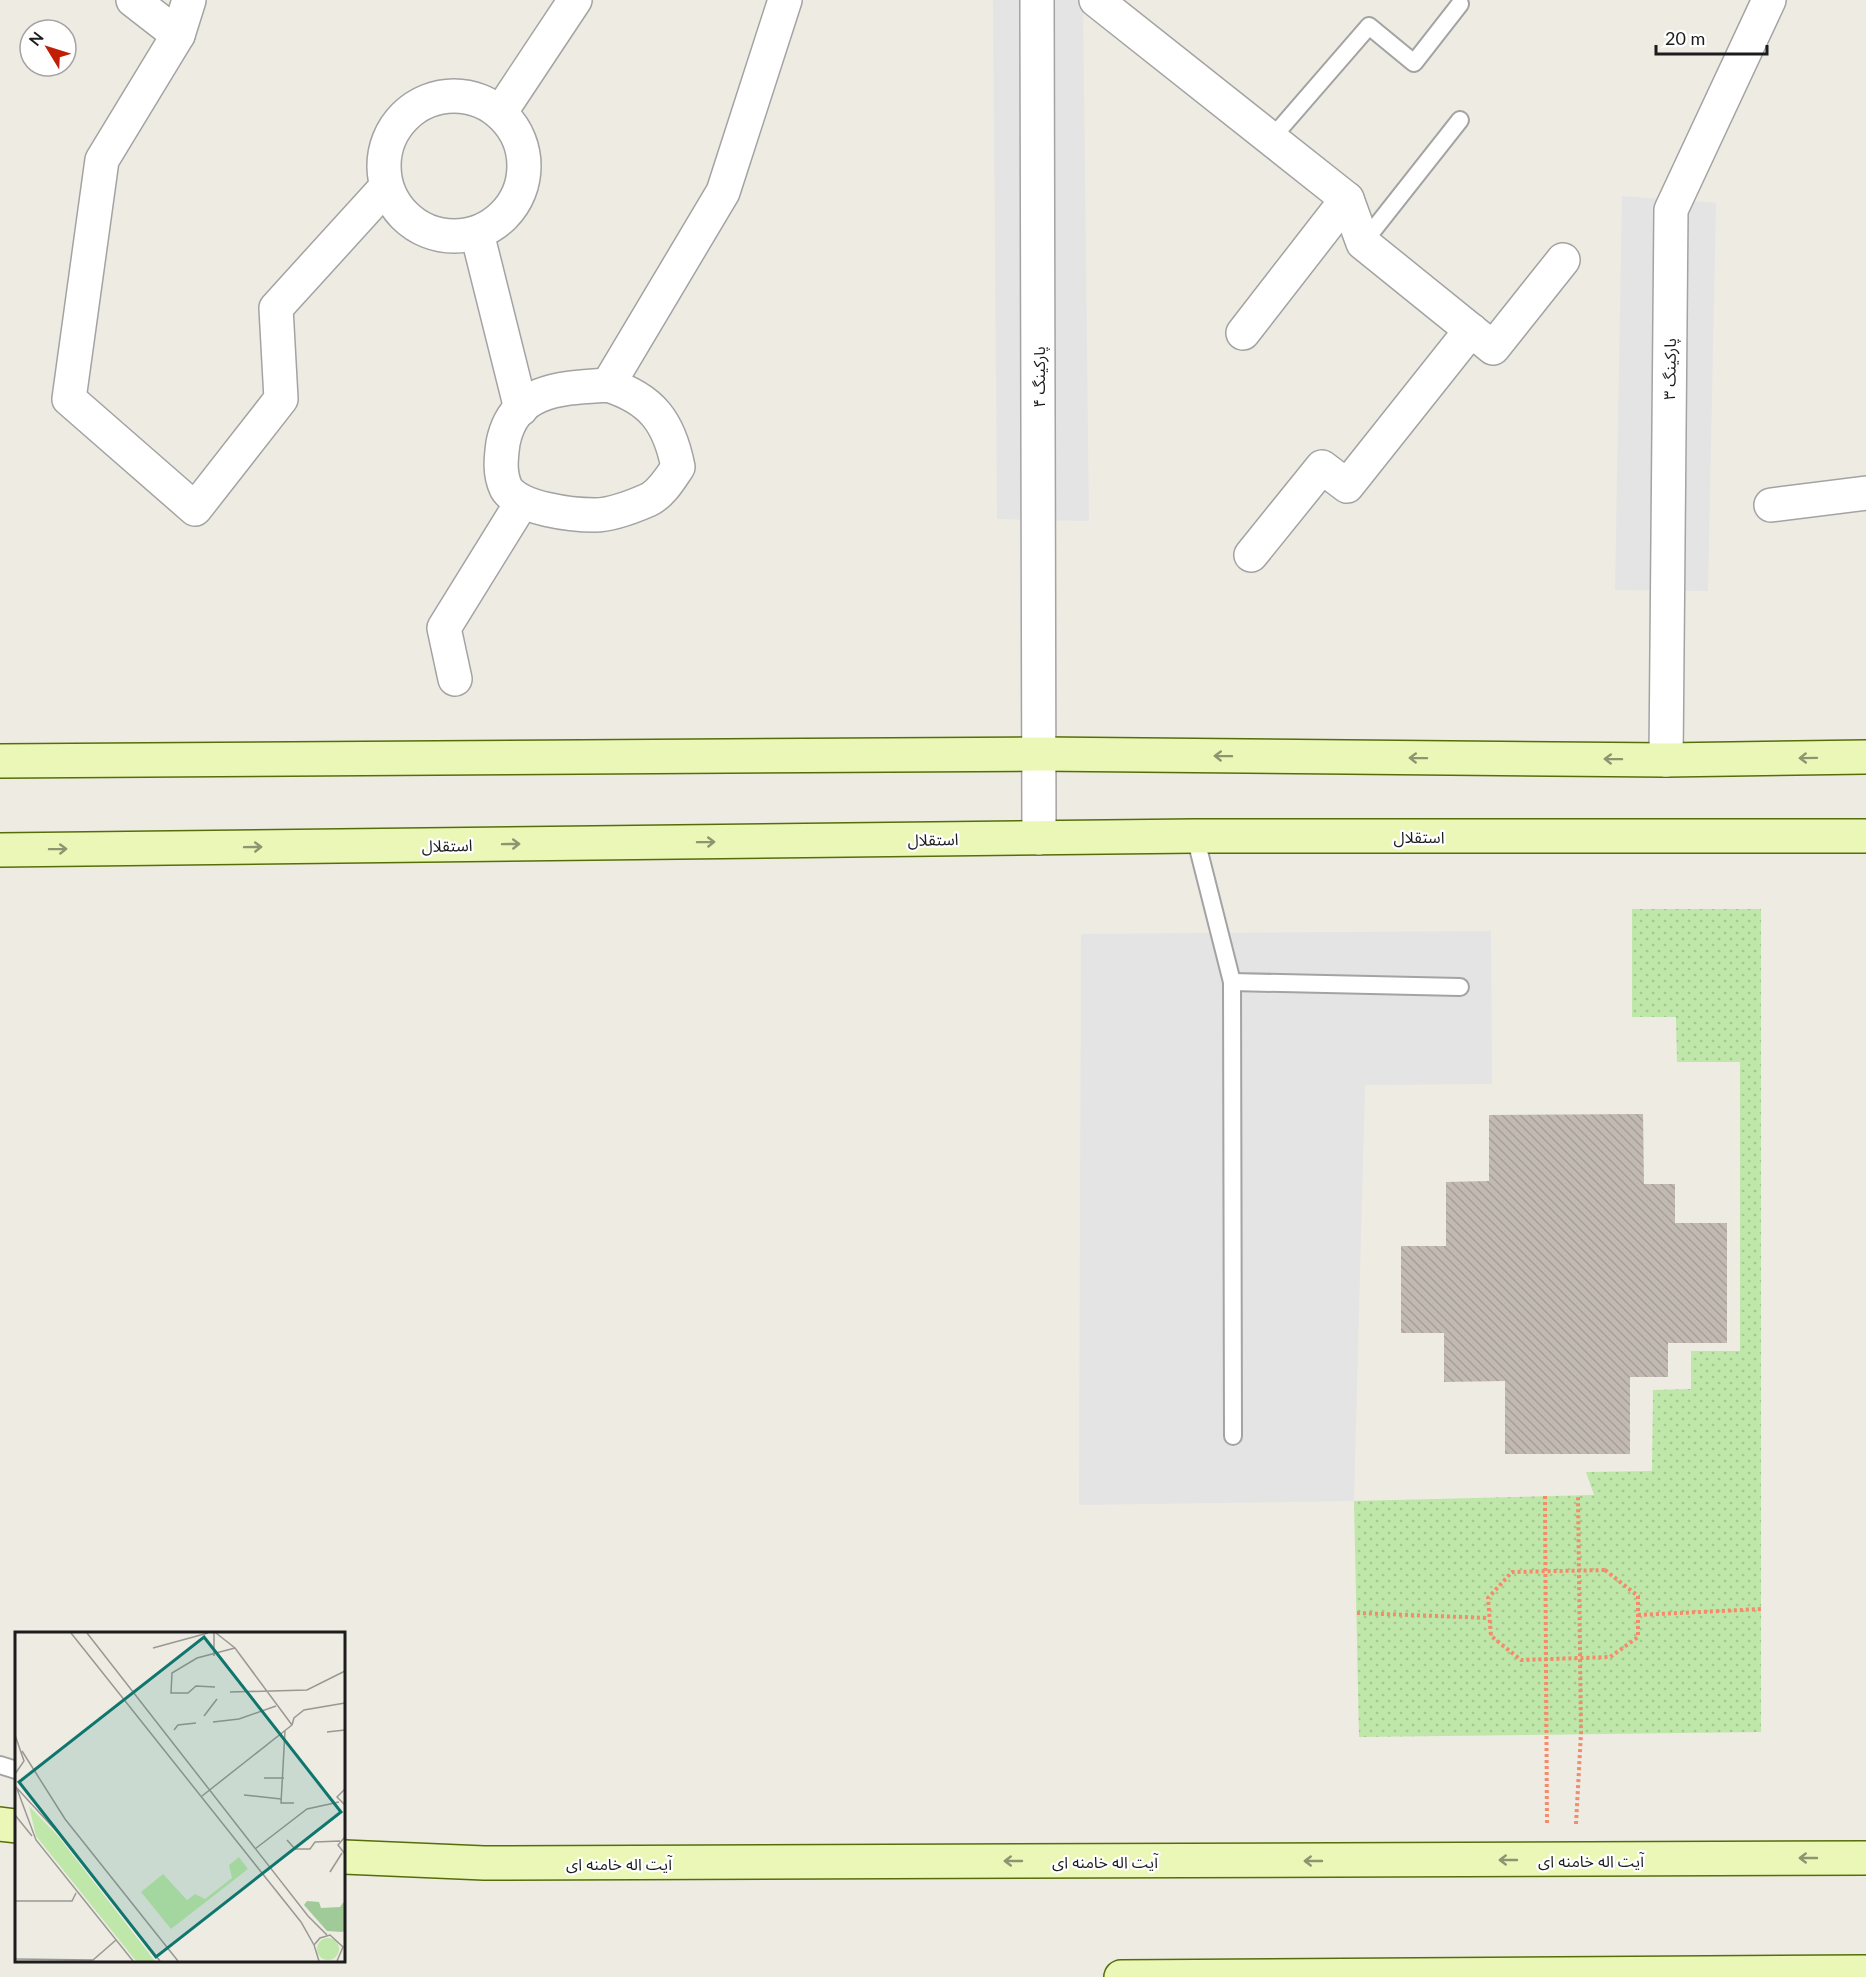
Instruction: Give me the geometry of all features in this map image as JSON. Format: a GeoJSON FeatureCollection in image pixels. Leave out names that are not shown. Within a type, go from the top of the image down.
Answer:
{"type":"FeatureCollection","features":[{"type":"Feature","properties":{"kind":"street"},"geometry":{"type":"LineString","coordinates":[[133,0],[178,35]]}},
{"type":"Feature","properties":{"kind":"street"},"geometry":{"type":"LineString","coordinates":[[189,0],[178,35],[102,160],[69,399],[195,509],[281,399],[276,308],[386,187]]}},
{"type":"Feature","properties":{"kind":"street"},"geometry":{"type":"LineString","coordinates":[[500,113],[575,0]]}},
{"type":"Feature","properties":{"kind":"street"},"geometry":{"type":"LineString","coordinates":[[608,385],[723,192],[784,0]]}},
{"type":"Feature","properties":{"kind":"street","name":"پارکینگ ۴"},"geometry":{"type":"LineString","coordinates":[[1036,0],[1039,838]]}},
{"type":"Feature","properties":{"kind":"street"},"geometry":{"type":"LineString","coordinates":[[1096,0],[1347,199],[1364,243],[1493,348],[1563,260]]}},
{"type":"Feature","properties":{"kind":"street","name":"پارکینگ ۳"},"geometry":{"type":"LineString","coordinates":[[1666,760],[1671,210],[1769,0]]}},
{"type":"Feature","properties":{"kind":"street"},"geometry":{"type":"LineString","coordinates":[[456,95],[479,100],[500,113],[515,132],[524,155],[523,179],[514,202],[498,221],[477,232],[452,237],[428,232],[410,222],[396,206],[386,187],[383,166],[386,145],[396,126],[410,111],[431,99],[456,95]]}},
{"type":"Feature","properties":{"kind":"street"},"geometry":{"type":"LineString","coordinates":[[1243,333],[1347,199]]}},
{"type":"Feature","properties":{"kind":"street"},"geometry":{"type":"LineString","coordinates":[[477,232],[521,409]]}},
{"type":"Feature","properties":{"kind":"street"},"geometry":{"type":"LineString","coordinates":[[1251,555],[1322,467],[1347,486],[1471,330]]}},
{"type":"Feature","properties":{"kind":"street"},"geometry":{"type":"LineString","coordinates":[[608,385],[630,392],[649,406],[666,426],[678,467],[668,483],[650,499],[621,510],[596,515],[542,508],[522,502],[507,489],[500,464],[510,422],[532,397],[549,391],[608,385]]}},
{"type":"Feature","properties":{"kind":"street"},"geometry":{"type":"LineString","coordinates":[[1771,505],[1866,493]]}},
{"type":"Feature","properties":{"kind":"street"},"geometry":{"type":"LineString","coordinates":[[455,679],[444,628],[522,502]]}},
{"type":"Feature","properties":{"kind":"street"},"geometry":{"type":"LineString","coordinates":[[0,761],[1039,754],[1666,760],[1866,757]]}},
{"type":"Feature","properties":{"kind":"street","name":"استقلال"},"geometry":{"type":"LineString","coordinates":[[0,850],[1195,836],[1866,836]]}},
{"type":"Feature","properties":{"kind":"street"},"geometry":{"type":"LineString","coordinates":[[0,1824],[15,1826]]}},
{"type":"Feature","properties":{"kind":"street","name":"آیت اله خامنه ای"},"geometry":{"type":"LineString","coordinates":[[345,1857],[484,1863],[1866,1858]]}},
{"type":"Feature","properties":{"kind":"street"},"geometry":{"type":"LineString","coordinates":[[1121,1977],[1866,1972]]}},
{"type":"Feature","properties":{"kind":"lane"},"geometry":{"type":"LineString","coordinates":[[1271,139],[1369,26],[1414,63],[1460,4]]}},
{"type":"Feature","properties":{"kind":"lane"},"geometry":{"type":"LineString","coordinates":[[1364,243],[1460,120]]}},
{"type":"Feature","properties":{"kind":"lane"},"geometry":{"type":"LineString","coordinates":[[1195,836],[1232,981],[1233,1436]]}},
{"type":"Feature","properties":{"kind":"lane"},"geometry":{"type":"LineString","coordinates":[[1232,981],[1460,987]]}},
{"type":"Feature","properties":{"kind":"lane"},"geometry":{"type":"LineString","coordinates":[[0,1765],[15,1770]]}},
{"type":"Feature","properties":{"kind":"path"},"geometry":{"type":"LineString","coordinates":[[1561,1860],[1581,1733],[1578,1495]]}},
{"type":"Feature","properties":{"kind":"path"},"geometry":{"type":"LineString","coordinates":[[1545,1496],[1547,1659],[1561,1860]]}},
{"type":"Feature","properties":{"kind":"path"},"geometry":{"type":"LineString","coordinates":[[1605,1570],[1638,1596],[1638,1637],[1610,1657],[1521,1660],[1491,1636],[1488,1598],[1512,1572],[1579,1571],[1605,1570]]}},
{"type":"Feature","properties":{"kind":"path"},"geometry":{"type":"LineString","coordinates":[[1638,1615],[1761,1609]]}},
{"type":"Feature","properties":{"kind":"path"},"geometry":{"type":"LineString","coordinates":[[1357,1613],[1490,1618]]}},
{"type":"Feature","properties":{"kind":"green space"},"geometry":{"type":"Polygon","coordinates":[[[1632,909],[1761,909],[1761,1732],[1359,1737],[1354,1501],[1594,1495],[1586,1472],[1652,1471],[1653,1390],[1691,1389],[1691,1351],[1740,1351],[1740,1062],[1677,1062],[1676,1017],[1632,1017],[1632,909]]]}},
{"type":"Feature","properties":{"kind":"shaded area"},"geometry":{"type":"Polygon","coordinates":[[[993,0],[1083,0],[1089,521],[997,519],[993,0]]]}},
{"type":"Feature","properties":{"kind":"shaded area"},"geometry":{"type":"Polygon","coordinates":[[[1622,196],[1716,203],[1708,591],[1615,590],[1622,196]]]}},
{"type":"Feature","properties":{"kind":"shaded area"},"geometry":{"type":"Polygon","coordinates":[[[1491,931],[1492,1084],[1365,1085],[1354,1501],[1079,1505],[1081,934],[1491,931]]]}},
{"type":"Feature","properties":{"kind":"building"},"geometry":{"type":"Polygon","coordinates":[[[1643,1114],[1644,1184],[1675,1184],[1675,1223],[1727,1223],[1727,1343],[1668,1343],[1668,1377],[1630,1377],[1630,1454],[1505,1454],[1505,1381],[1444,1382],[1444,1333],[1401,1333],[1401,1246],[1446,1246],[1446,1182],[1489,1181],[1489,1115],[1643,1114]]]}}]}
